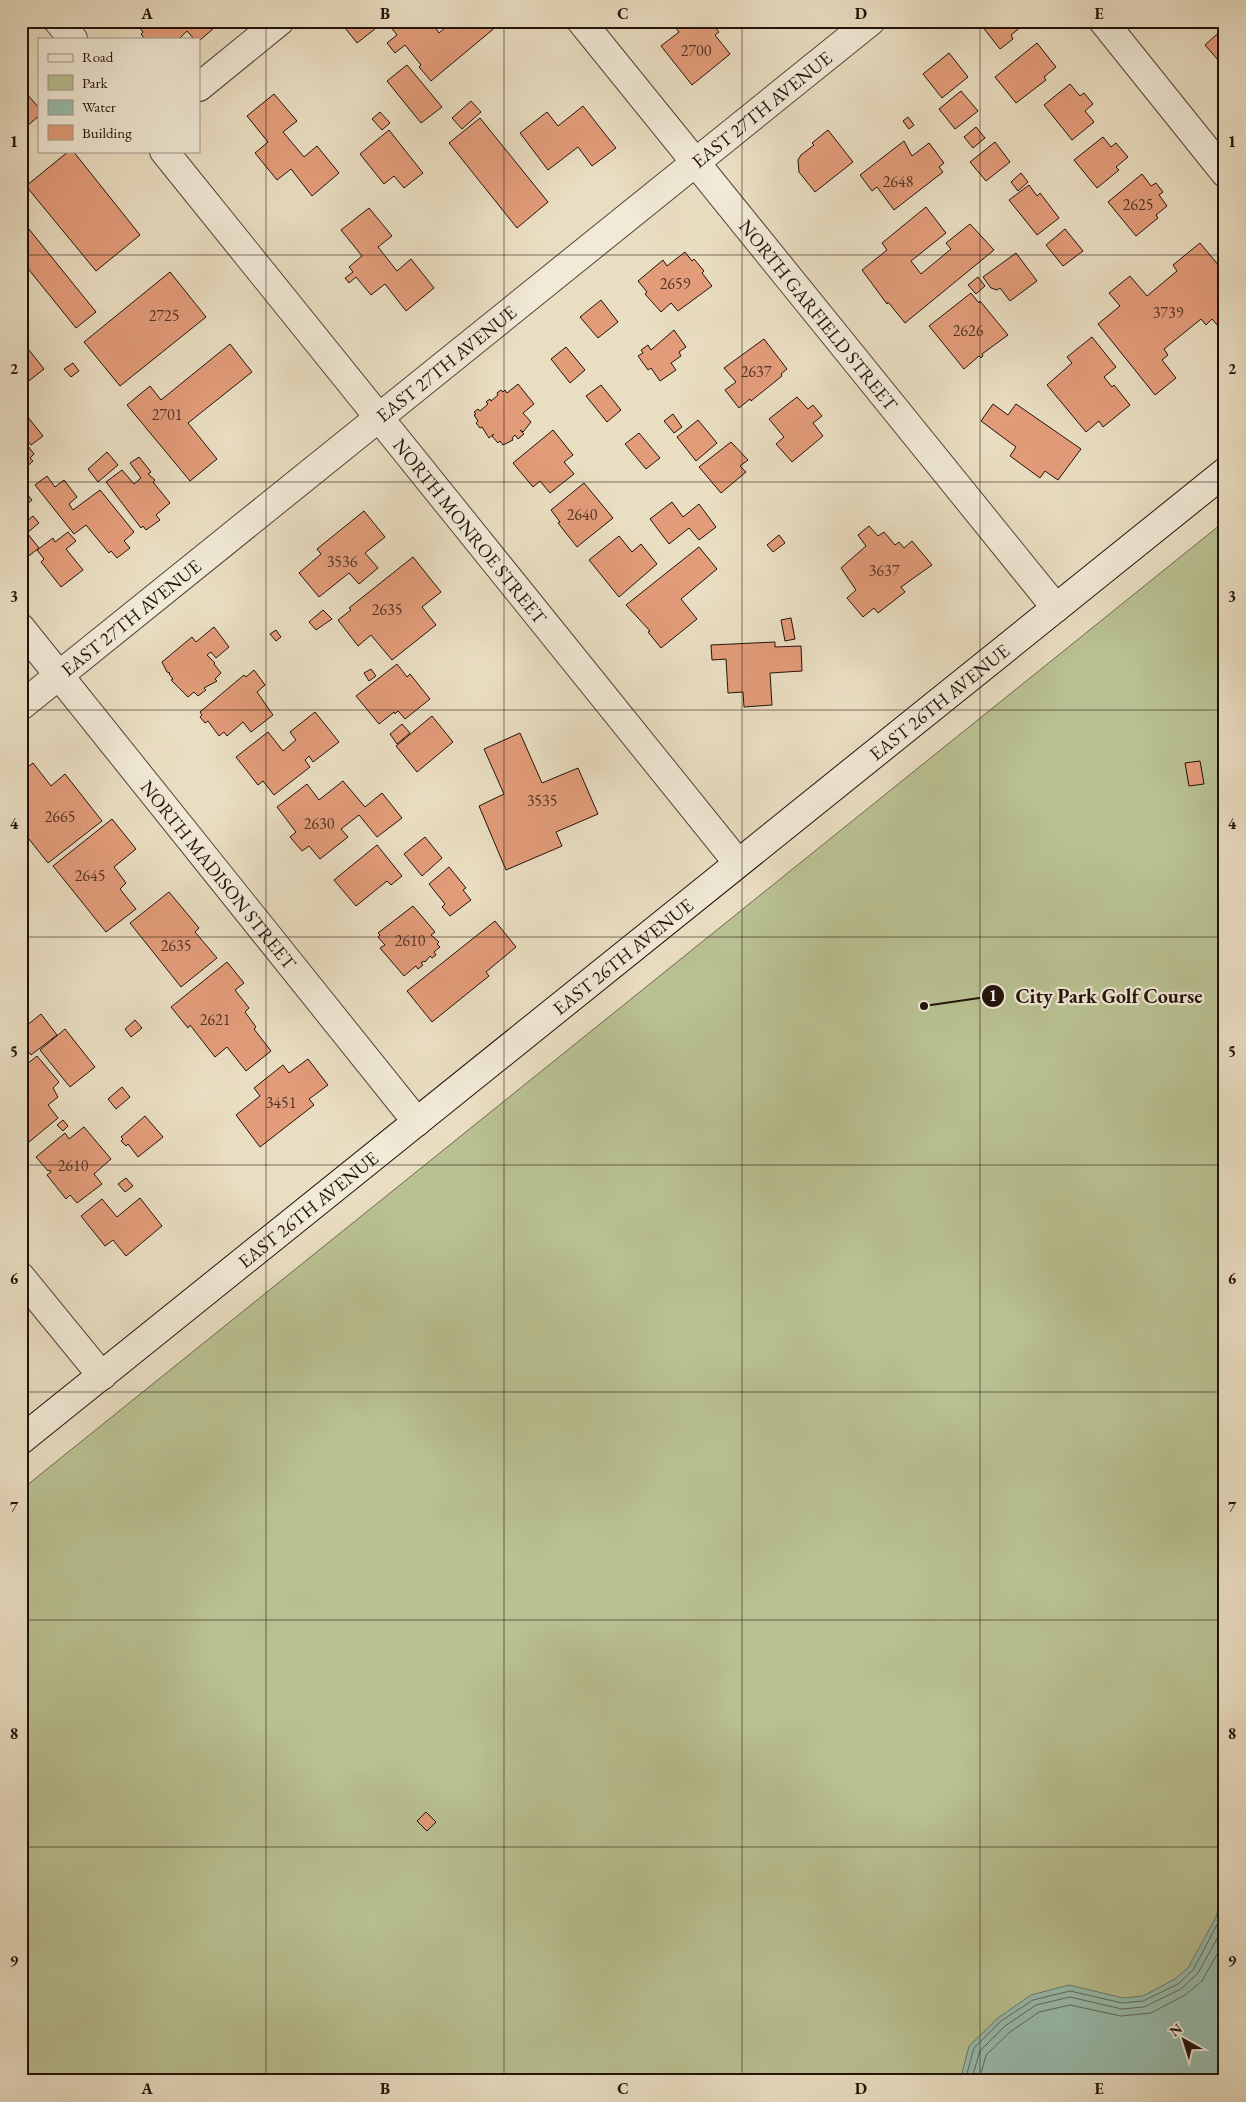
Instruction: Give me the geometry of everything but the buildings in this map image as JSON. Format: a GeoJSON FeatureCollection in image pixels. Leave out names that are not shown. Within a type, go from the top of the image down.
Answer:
{"type":"FeatureCollection","features":[{"type":"Feature","properties":{"kind":"street"},"geometry":{"type":"LineString","coordinates":[[58,21],[72,38]]}},
{"type":"Feature","properties":{"kind":"street"},"geometry":{"type":"LineString","coordinates":[[200,86],[280,21]]}},
{"type":"Feature","properties":{"kind":"street","name":"NORTH GARFIELD STREET"},"geometry":{"type":"LineString","coordinates":[[581,21],[1056,608]]}},
{"type":"Feature","properties":{"kind":"street","name":"EAST 27TH AVENUE"},"geometry":{"type":"LineString","coordinates":[[21,706],[871,21]]}},
{"type":"Feature","properties":{"kind":"street"},"geometry":{"type":"LineString","coordinates":[[1103,21],[1225,173]]}},
{"type":"Feature","properties":{"kind":"street","name":"NORTH MONROE STREET"},"geometry":{"type":"LineString","coordinates":[[165,152],[738,863]]}},
{"type":"Feature","properties":{"kind":"street","name":"EAST 26TH AVENUE"},"geometry":{"type":"LineString","coordinates":[[21,1440],[1225,472]]}},
{"type":"Feature","properties":{"kind":"street","name":"NORTH MADISON STREET"},"geometry":{"type":"LineString","coordinates":[[21,628],[417,1122]]}},
{"type":"Feature","properties":{"kind":"street"},"geometry":{"type":"LineString","coordinates":[[21,1277],[102,1376]]}},
{"type":"Feature","properties":{"kind":"green space"},"geometry":{"type":"Polygon","coordinates":[[[1225,521],[1225,2081],[21,2081],[21,1490],[1225,521]]]}},
{"type":"Feature","properties":{"kind":"water"},"geometry":{"type":"Polygon","coordinates":[[[1225,1883],[1225,2081],[960,2081],[969,2046],[998,2018],[1031,1995],[1069,1985],[1123,1998],[1143,1996],[1175,1979],[1188,1968],[1216,1917],[1225,1883]]]}},
{"type":"Feature","properties":{"kind":"place","name":"City Park Golf Course"},"geometry":{"type":"Point","coordinates":[924,1006]}}]}
